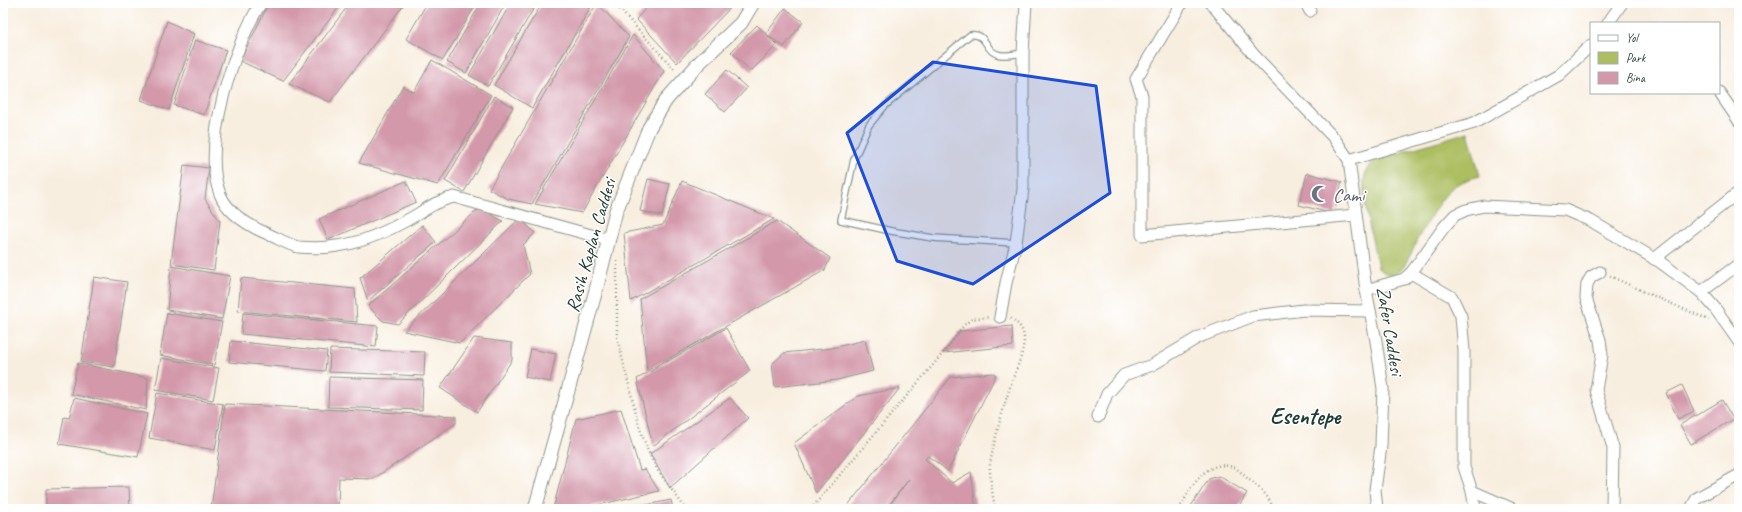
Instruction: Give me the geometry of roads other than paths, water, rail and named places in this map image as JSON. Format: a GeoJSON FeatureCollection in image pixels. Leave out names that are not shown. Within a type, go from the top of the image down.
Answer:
{"type":"FeatureCollection","features":[{"type":"Feature","properties":{"kind":"street"},"geometry":{"type":"LineString","coordinates":[[261,3],[255,13],[237,55],[225,90],[215,138],[215,174],[220,194],[232,211],[252,228],[297,247],[338,246],[373,237],[418,214],[434,203],[454,197],[609,240]]}},
{"type":"Feature","properties":{"kind":"street","name":"Rasih Kaplan Caddesi"},"geometry":{"type":"LineString","coordinates":[[535,509],[596,290],[616,211],[649,128],[666,100],[700,62],[741,23],[753,3]]}},
{"type":"Feature","properties":{"kind":"street"},"geometry":{"type":"LineString","coordinates":[[1000,317],[1006,283],[1016,243],[1023,189],[1023,53],[1026,3]]}},
{"type":"Feature","properties":{"kind":"street"},"geometry":{"type":"LineString","coordinates":[[1182,3],[1136,79],[1142,96],[1142,235],[1356,215]]}},
{"type":"Feature","properties":{"kind":"street"},"geometry":{"type":"LineString","coordinates":[[1211,3],[1254,55],[1334,138],[1349,160],[1474,122],[1515,101],[1559,75],[1590,46]]}},
{"type":"Feature","properties":{"kind":"street"},"geometry":{"type":"LineString","coordinates":[[1609,22],[1622,3]]}},
{"type":"Feature","properties":{"kind":"street"},"geometry":{"type":"LineString","coordinates":[[1720,93],[1739,121]]}},
{"type":"Feature","properties":{"kind":"street","name":"Zafer Caddesi"},"geometry":{"type":"LineString","coordinates":[[1349,160],[1366,290],[1383,389],[1381,446],[1375,490],[1377,509]]}},
{"type":"Feature","properties":{"kind":"street"},"geometry":{"type":"LineString","coordinates":[[1654,259],[1739,192]]}},
{"type":"Feature","properties":{"kind":"street"},"geometry":{"type":"LineString","coordinates":[[1366,290],[1404,279],[1411,273],[1444,227],[1455,215],[1484,206],[1565,210],[1591,221],[1654,259],[1701,292],[1714,307],[1739,342]]}},
{"type":"Feature","properties":{"kind":"street"},"geometry":{"type":"LineString","coordinates":[[1701,292],[1739,264]]}},
{"type":"Feature","properties":{"kind":"street"},"geometry":{"type":"LineString","coordinates":[[1600,272],[1591,277],[1587,284],[1586,298],[1600,340],[1602,355],[1596,390],[1613,448],[1612,509]]}},
{"type":"Feature","properties":{"kind":"street"},"geometry":{"type":"LineString","coordinates":[[1411,273],[1452,297],[1462,316],[1464,351],[1464,467],[1472,491],[1474,509]]}},
{"type":"Feature","properties":{"kind":"street"},"geometry":{"type":"LineString","coordinates":[[1098,417],[1107,394],[1124,375],[1152,364],[1200,337],[1253,316],[1304,310],[1370,310]]}},
{"type":"Feature","properties":{"kind":"street"},"geometry":{"type":"LineString","coordinates":[[1692,507],[1697,498],[1739,475]]}},
{"type":"Feature","properties":{"kind":"street"},"geometry":{"type":"LineString","coordinates":[[1472,491],[1513,509]]}},
{"type":"Feature","properties":{"kind":"lane"},"geometry":{"type":"LineString","coordinates":[[1016,243],[950,240],[916,236],[841,220],[858,148],[869,125],[885,106],[970,35],[979,35],[982,37],[991,51],[997,55],[1023,53]]}},
{"type":"Feature","properties":{"kind":"place","name":"Cami"},"geometry":{"type":"Point","coordinates":[1320,194]}},
{"type":"Feature","properties":{"kind":"district","name":"Esentepe"},"geometry":{"type":"Point","coordinates":[1305,416]}}]}
